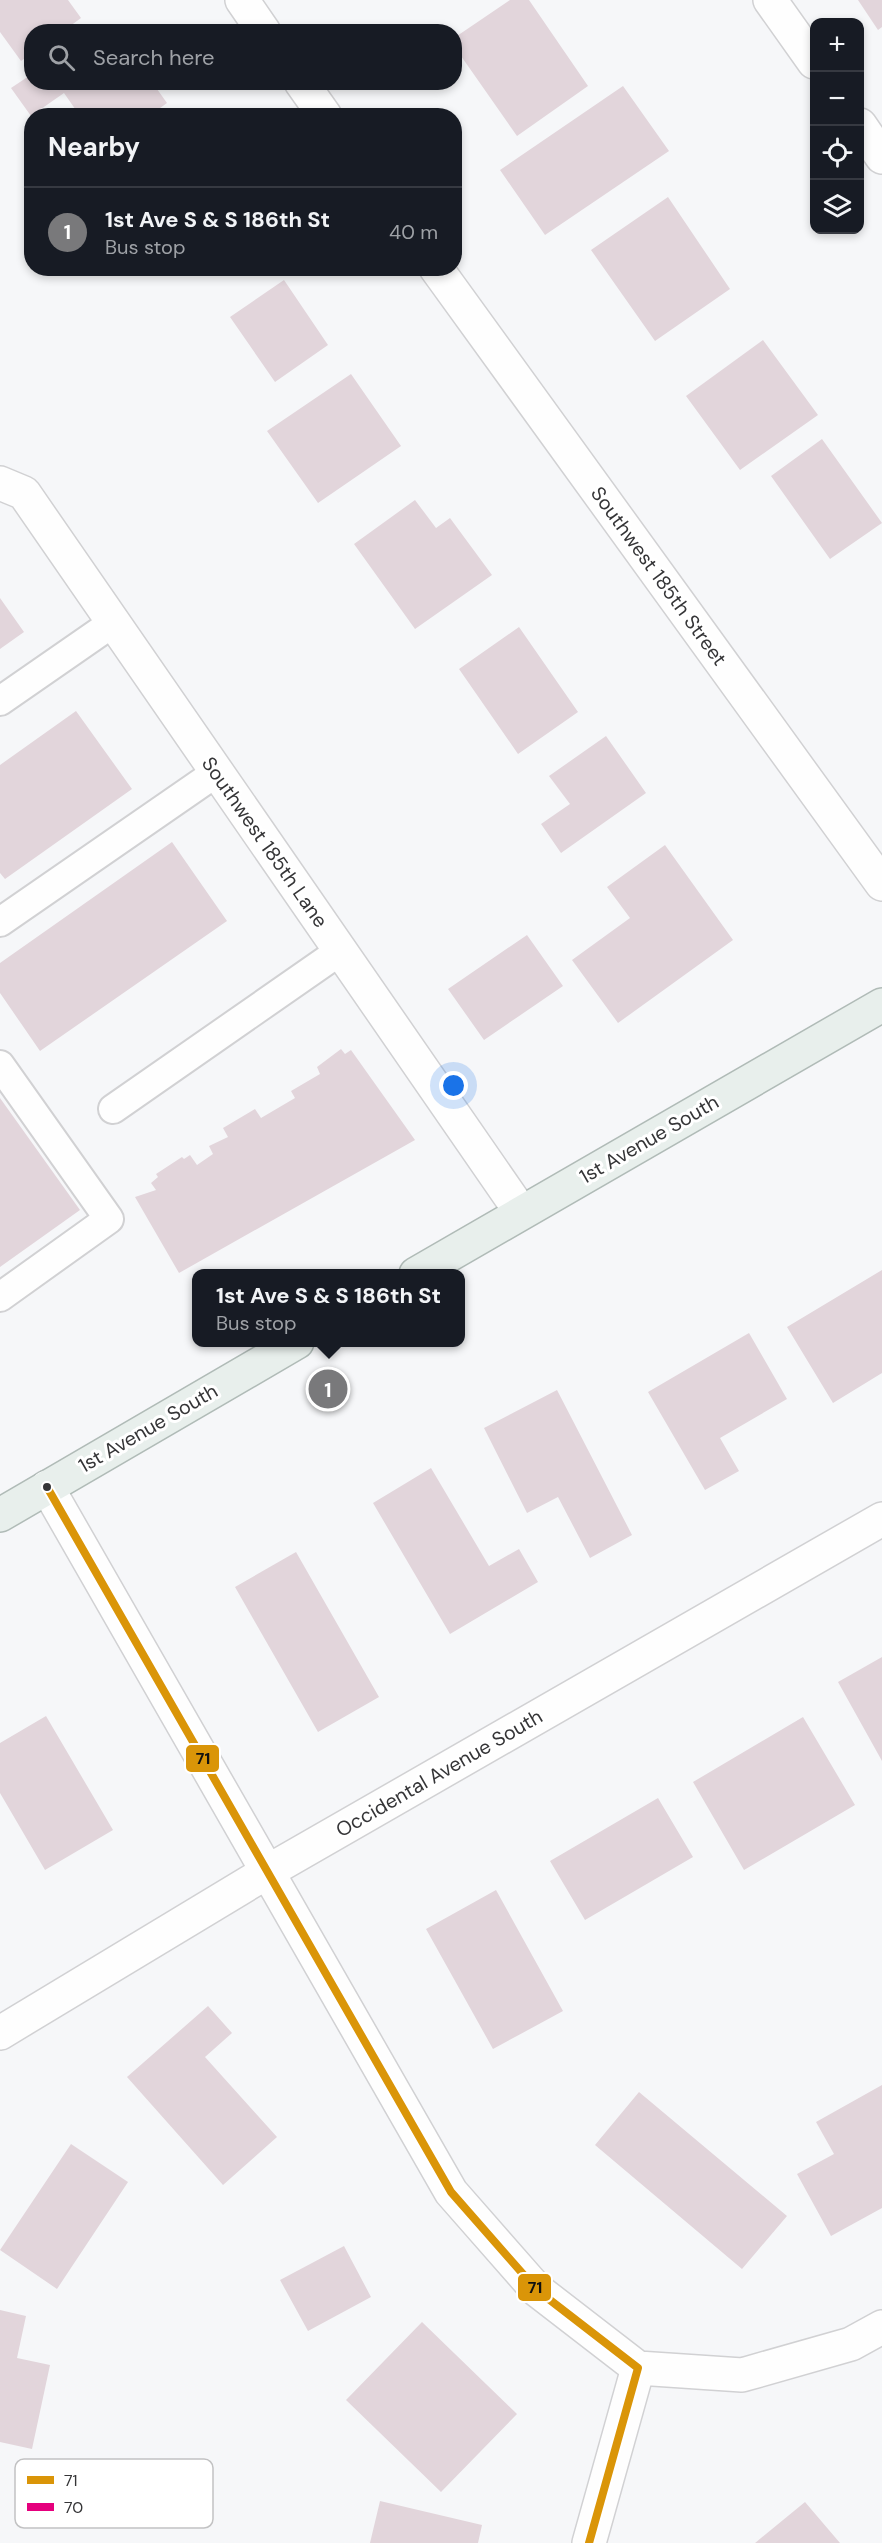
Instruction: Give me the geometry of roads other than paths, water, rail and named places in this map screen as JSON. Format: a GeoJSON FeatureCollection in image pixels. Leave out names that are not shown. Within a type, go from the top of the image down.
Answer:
{"type":"FeatureCollection","features":[{"type":"Feature","properties":{"kind":"main road","name":"1st Avenue South"},"geometry":{"type":"LineString","coordinates":[[424,1269],[882,1005]]}},
{"type":"Feature","properties":{"kind":"main road","name":"1st Avenue South"},"geometry":{"type":"LineString","coordinates":[[0,1515],[288,1347]]}},
{"type":"Feature","properties":{"kind":"street"},"geometry":{"type":"LineString","coordinates":[[242,0],[258,24]]}},
{"type":"Feature","properties":{"kind":"street"},"geometry":{"type":"LineString","coordinates":[[770,0],[810,56]]}},
{"type":"Feature","properties":{"kind":"street"},"geometry":{"type":"LineString","coordinates":[[307,90],[319,108]]}},
{"type":"Feature","properties":{"kind":"street"},"geometry":{"type":"LineString","coordinates":[[861,126],[882,157]]}},
{"type":"Feature","properties":{"kind":"street","name":"Southwest 185th Street"},"geometry":{"type":"LineString","coordinates":[[442,276],[882,884]]}},
{"type":"Feature","properties":{"kind":"street","name":"Southwest 185th Lane"},"geometry":{"type":"LineString","coordinates":[[0,483],[24,493],[521,1212]]}},
{"type":"Feature","properties":{"kind":"street"},"geometry":{"type":"LineString","coordinates":[[47,1487],[451,2192],[537,2289],[638,2368],[742,2375],[851,2344],[882,2327]]}},
{"type":"Feature","properties":{"kind":"street","name":"Occidental Avenue South"},"geometry":{"type":"LineString","coordinates":[[0,2033],[267,1872],[882,1519]]}},
{"type":"Feature","properties":{"kind":"street"},"geometry":{"type":"LineString","coordinates":[[589,2543],[638,2368]]}},
{"type":"Feature","properties":{"kind":"lane"},"geometry":{"type":"LineString","coordinates":[[0,701],[114,622]]}},
{"type":"Feature","properties":{"kind":"lane"},"geometry":{"type":"LineString","coordinates":[[0,922],[217,772]]}},
{"type":"Feature","properties":{"kind":"lane"},"geometry":{"type":"LineString","coordinates":[[113,1109],[340,951]]}},
{"type":"Feature","properties":{"kind":"lane"},"geometry":{"type":"LineString","coordinates":[[0,1065],[109,1219],[0,1297]]}},
{"type":"Feature","properties":{"kind":"place","name":"1st Ave S & S 186th St"},"geometry":{"type":"Point","coordinates":[328,1389]}}]}
